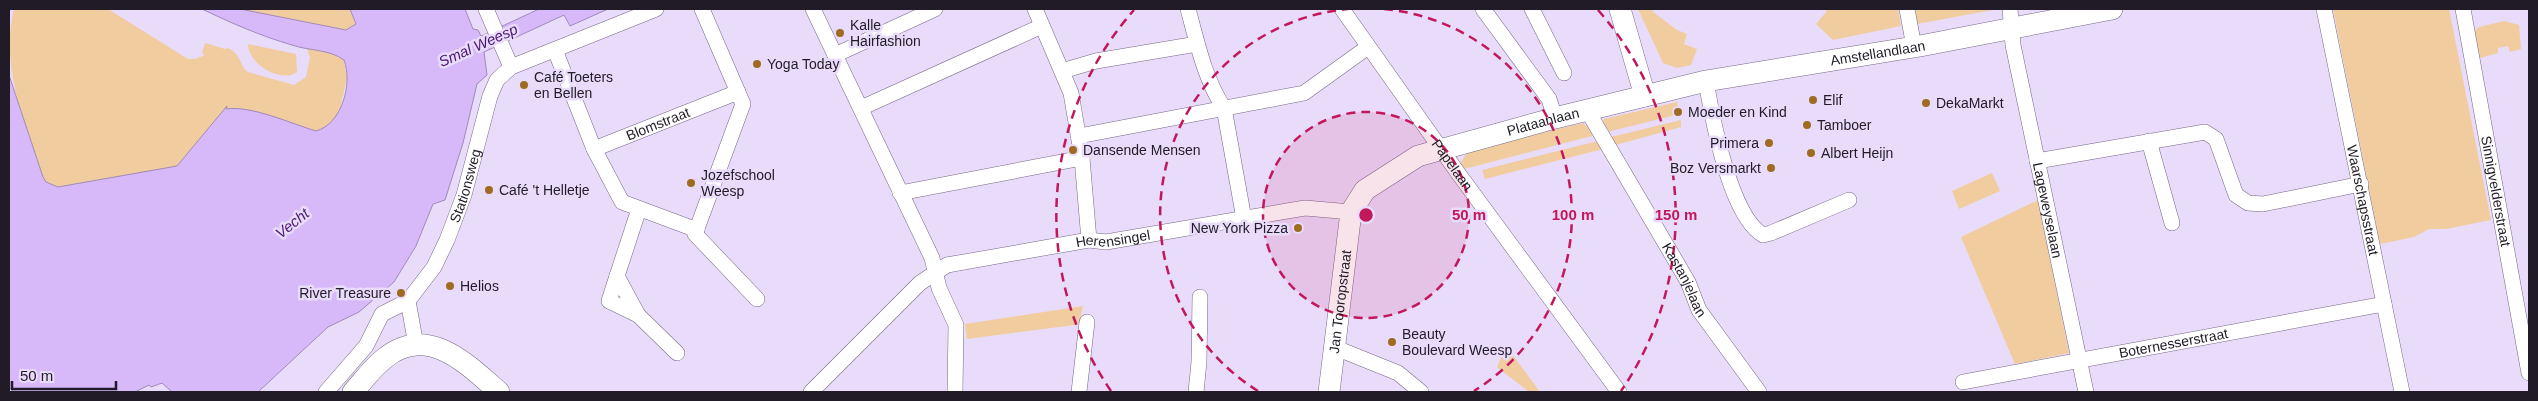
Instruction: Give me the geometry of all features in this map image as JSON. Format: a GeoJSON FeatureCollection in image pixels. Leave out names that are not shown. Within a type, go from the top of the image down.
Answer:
{"type":"FeatureCollection","features":[{"type":"Feature","properties":{"kind":"main road"},"geometry":{"type":"LineString","coordinates":[[1620,9],[1645,96]]}},
{"type":"Feature","properties":{"kind":"main road","name":"Amstellandlaan"},"geometry":{"type":"LineString","coordinates":[[1645,96],[1706,81],[1914,47],[2012,18],[2112,9]]}},
{"type":"Feature","properties":{"kind":"main road","name":"Plataanlaan"},"geometry":{"type":"LineString","coordinates":[[1442,149],[1645,96]]}},
{"type":"Feature","properties":{"kind":"main road"},"geometry":{"type":"LineString","coordinates":[[1350,212],[1365,190],[1418,156],[1442,149]]}},
{"type":"Feature","properties":{"kind":"main road","name":"Jan Tooropstraat"},"geometry":{"type":"LineString","coordinates":[[1329,392],[1336,348],[1341,282],[1350,212]]}},
{"type":"Feature","properties":{"kind":"main road"},"geometry":{"type":"LineString","coordinates":[[353,392],[385,358],[416,345],[433,346],[460,358],[499,392]]}},
{"type":"Feature","properties":{"kind":"street"},"geometry":{"type":"LineString","coordinates":[[486,9],[511,67],[656,9]]}},
{"type":"Feature","properties":{"kind":"street"},"geometry":{"type":"LineString","coordinates":[[702,9],[743,104],[695,234],[757,299]]}},
{"type":"Feature","properties":{"kind":"street"},"geometry":{"type":"LineString","coordinates":[[813,9],[862,108],[900,193],[932,258],[939,288],[956,325],[955,392]]}},
{"type":"Feature","properties":{"kind":"street"},"geometry":{"type":"LineString","coordinates":[[835,55],[935,9]]}},
{"type":"Feature","properties":{"kind":"street"},"geometry":{"type":"LineString","coordinates":[[1035,9],[1071,93],[1082,158],[1089,240]]}},
{"type":"Feature","properties":{"kind":"street"},"geometry":{"type":"LineString","coordinates":[[1188,9],[1197,44],[1218,99],[1224,108],[1244,219]]}},
{"type":"Feature","properties":{"kind":"street","name":"Papelaan"},"geometry":{"type":"LineString","coordinates":[[1342,9],[1458,173],[1619,392]]}},
{"type":"Feature","properties":{"kind":"street"},"geometry":{"type":"LineString","coordinates":[[1483,9],[1549,99],[1555,118]]}},
{"type":"Feature","properties":{"kind":"street"},"geometry":{"type":"LineString","coordinates":[[1532,9],[1564,73]]}},
{"type":"Feature","properties":{"kind":"street"},"geometry":{"type":"LineString","coordinates":[[1907,9],[1914,47]]}},
{"type":"Feature","properties":{"kind":"street","name":"Waarschapsstraat"},"geometry":{"type":"LineString","coordinates":[[2324,9],[2402,392]]}},
{"type":"Feature","properties":{"kind":"street","name":"Sinnigvelderstraat"},"geometry":{"type":"LineString","coordinates":[[2462,9],[2529,373]]}},
{"type":"Feature","properties":{"kind":"street","name":"Lageweyselaan"},"geometry":{"type":"LineString","coordinates":[[2012,18],[2013,45],[2086,392]]}},
{"type":"Feature","properties":{"kind":"street"},"geometry":{"type":"LineString","coordinates":[[862,108],[1042,26]]}},
{"type":"Feature","properties":{"kind":"street"},"geometry":{"type":"LineString","coordinates":[[1062,71],[1096,61],[1197,44]]}},
{"type":"Feature","properties":{"kind":"street"},"geometry":{"type":"LineString","coordinates":[[1079,136],[1304,92],[1368,47]]}},
{"type":"Feature","properties":{"kind":"street"},"geometry":{"type":"LineString","coordinates":[[555,50],[594,149],[622,202],[697,230]]}},
{"type":"Feature","properties":{"kind":"street","name":"Stationsweg"},"geometry":{"type":"LineString","coordinates":[[326,392],[366,346],[382,314],[408,301],[434,267],[448,240],[464,195],[490,96],[497,80],[511,67]]}},
{"type":"Feature","properties":{"kind":"street"},"geometry":{"type":"LineString","coordinates":[[1706,81],[1710,107],[1727,172],[1742,210],[1758,232],[1763,235],[1771,233],[1849,200]]}},
{"type":"Feature","properties":{"kind":"street","name":"Blomstraat"},"geometry":{"type":"LineString","coordinates":[[594,149],[738,92]]}},
{"type":"Feature","properties":{"kind":"street","name":"Kastanjelaan"},"geometry":{"type":"LineString","coordinates":[[1587,110],[1688,282],[1699,310],[1758,392]]}},
{"type":"Feature","properties":{"kind":"street"},"geometry":{"type":"LineString","coordinates":[[2037,161],[2198,132],[2211,134],[2216,139],[2236,195],[2242,200],[2255,205],[2361,184]]}},
{"type":"Feature","properties":{"kind":"street"},"geometry":{"type":"LineString","coordinates":[[2149,141],[2172,223]]}},
{"type":"Feature","properties":{"kind":"street"},"geometry":{"type":"LineString","coordinates":[[900,193],[1082,158]]}},
{"type":"Feature","properties":{"kind":"street","name":"Herensingel"},"geometry":{"type":"LineString","coordinates":[[811,392],[920,283],[946,265],[1089,240],[1106,242],[1305,208],[1350,212]]}},
{"type":"Feature","properties":{"kind":"street"},"geometry":{"type":"LineString","coordinates":[[640,209],[617,276],[638,314],[677,353]]}},
{"type":"Feature","properties":{"kind":"street"},"geometry":{"type":"LineString","coordinates":[[1196,392],[1199,362],[1200,297]]}},
{"type":"Feature","properties":{"kind":"street"},"geometry":{"type":"LineString","coordinates":[[408,301],[416,345]]}},
{"type":"Feature","properties":{"kind":"street","name":"Boternesserstraat"},"geometry":{"type":"LineString","coordinates":[[1964,382],[2384,304]]}},
{"type":"Feature","properties":{"kind":"street"},"geometry":{"type":"LineString","coordinates":[[1079,392],[1087,322]]}},
{"type":"Feature","properties":{"kind":"street"},"geometry":{"type":"LineString","coordinates":[[1336,348],[1398,373],[1421,392]]}},
{"type":"Feature","properties":{"kind":"shaded area"},"geometry":{"type":"Polygon","coordinates":[[[14,9],[108,9],[188,59],[195,59],[205,55],[202,53],[205,43],[225,49],[228,48],[236,54],[248,72],[294,85],[306,77],[310,58],[307,48],[327,52],[344,60],[347,78],[340,109],[334,121],[323,129],[316,131],[235,108],[177,166],[64,187],[55,186],[46,182],[43,177],[28,137],[16,94],[10,51],[10,30],[14,9]]]}},
{"type":"Feature","properties":{"kind":"shaded area"},"geometry":{"type":"Polygon","coordinates":[[[240,9],[350,9],[356,24],[346,30],[333,29],[240,9]]]}},
{"type":"Feature","properties":{"kind":"shaded area"},"geometry":{"type":"Polygon","coordinates":[[[1638,9],[1656,9],[1652,11],[1677,30],[1687,34],[1684,44],[1697,49],[1691,65],[1677,68],[1663,63],[1638,9]]]}},
{"type":"Feature","properties":{"kind":"shaded area"},"geometry":{"type":"Polygon","coordinates":[[[1824,9],[1898,9],[1901,26],[1833,40],[1816,24],[1827,11],[1824,9]]]}},
{"type":"Feature","properties":{"kind":"shaded area"},"geometry":{"type":"Polygon","coordinates":[[[1915,9],[1998,9],[1917,24],[1915,9]]]}},
{"type":"Feature","properties":{"kind":"shaded area"},"geometry":{"type":"Polygon","coordinates":[[[2333,9],[2449,9],[2491,220],[2446,229],[2429,229],[2414,237],[2380,244],[2333,9]]]}},
{"type":"Feature","properties":{"kind":"shaded area"},"geometry":{"type":"Polygon","coordinates":[[[2504,21],[2519,25],[2521,49],[2510,52],[2508,46],[2498,48],[2498,53],[2480,58],[2474,31],[2479,27],[2504,21]]]}},
{"type":"Feature","properties":{"kind":"shaded area"},"geometry":{"type":"Polygon","coordinates":[[[248,44],[296,54],[297,72],[283,76],[267,70],[253,59],[248,44]]]}},
{"type":"Feature","properties":{"kind":"shaded area"},"geometry":{"type":"Polygon","coordinates":[[[1677,102],[1680,114],[1607,132],[1602,128],[1604,119],[1677,102]]]}},
{"type":"Feature","properties":{"kind":"shaded area"},"geometry":{"type":"Polygon","coordinates":[[[1681,120],[1681,127],[1612,146],[1611,137],[1681,120]]]}},
{"type":"Feature","properties":{"kind":"shaded area"},"geometry":{"type":"Polygon","coordinates":[[[1583,123],[1591,130],[1592,136],[1464,169],[1460,164],[1468,151],[1583,123]]]}},
{"type":"Feature","properties":{"kind":"shaded area"},"geometry":{"type":"Polygon","coordinates":[[[1598,141],[1603,149],[1485,179],[1482,170],[1598,141]]]}},
{"type":"Feature","properties":{"kind":"shaded area"},"geometry":{"type":"Polygon","coordinates":[[[1992,173],[2000,191],[1959,209],[1952,191],[1992,173]]]}},
{"type":"Feature","properties":{"kind":"shaded area"},"geometry":{"type":"Polygon","coordinates":[[[2038,200],[2069,353],[2015,364],[1961,237],[2038,200]]]}},
{"type":"Feature","properties":{"kind":"shaded area"},"geometry":{"type":"Polygon","coordinates":[[[1083,306],[1079,323],[1074,325],[967,339],[965,324],[1083,306]]]}},
{"type":"Feature","properties":{"kind":"shaded area"},"geometry":{"type":"Polygon","coordinates":[[[1506,346],[1540,392],[1529,392],[1497,367],[1506,346]]]}},
{"type":"Feature","properties":{"kind":"water"},"geometry":{"type":"Polygon","coordinates":[[[202,9],[240,9],[346,30],[356,24],[350,9],[465,9],[473,29],[478,30],[481,36],[539,9],[608,9],[570,26],[564,15],[484,52],[487,75],[477,84],[463,143],[445,200],[433,204],[416,246],[394,282],[359,312],[328,327],[258,392],[172,392],[162,383],[151,387],[149,385],[135,392],[14,392],[9,387],[9,75],[43,177],[46,182],[58,187],[177,166],[227,106],[226,109],[259,112],[316,131],[325,127],[339,112],[346,91],[347,80],[344,60],[332,54],[298,47],[269,38],[202,9]]]}},
{"type":"Feature","properties":{"kind":"place","name":"Kalle Hairfashion"},"geometry":{"type":"Point","coordinates":[840,33]}},
{"type":"Feature","properties":{"kind":"place","name":"Yoga Today"},"geometry":{"type":"Point","coordinates":[757,64]}},
{"type":"Feature","properties":{"kind":"place","name":"Café Toeters en Bellen"},"geometry":{"type":"Point","coordinates":[524,85]}},
{"type":"Feature","properties":{"kind":"place","name":"Elif"},"geometry":{"type":"Point","coordinates":[1813,100]}},
{"type":"Feature","properties":{"kind":"place","name":"DekaMarkt"},"geometry":{"type":"Point","coordinates":[1926,103]}},
{"type":"Feature","properties":{"kind":"place","name":"Moeder en Kind"},"geometry":{"type":"Point","coordinates":[1678,112]}},
{"type":"Feature","properties":{"kind":"place","name":"Tamboer"},"geometry":{"type":"Point","coordinates":[1807,125]}},
{"type":"Feature","properties":{"kind":"place","name":"Primera"},"geometry":{"type":"Point","coordinates":[1769,143]}},
{"type":"Feature","properties":{"kind":"place","name":"Dansende Mensen"},"geometry":{"type":"Point","coordinates":[1073,150]}},
{"type":"Feature","properties":{"kind":"place","name":"Albert Heijn"},"geometry":{"type":"Point","coordinates":[1811,153]}},
{"type":"Feature","properties":{"kind":"place","name":"Boz Versmarkt"},"geometry":{"type":"Point","coordinates":[1771,168]}},
{"type":"Feature","properties":{"kind":"place","name":"Jozefschool Weesp"},"geometry":{"type":"Point","coordinates":[691,183]}},
{"type":"Feature","properties":{"kind":"place","name":"Café 't Helletje"},"geometry":{"type":"Point","coordinates":[489,190]}},
{"type":"Feature","properties":{"kind":"place","name":"New York Pizza"},"geometry":{"type":"Point","coordinates":[1298,228]}},
{"type":"Feature","properties":{"kind":"place","name":"Helios"},"geometry":{"type":"Point","coordinates":[450,286]}},
{"type":"Feature","properties":{"kind":"place","name":"River Treasure"},"geometry":{"type":"Point","coordinates":[401,293]}},
{"type":"Feature","properties":{"kind":"place","name":"Beauty Boulevard Weesp"},"geometry":{"type":"Point","coordinates":[1392,342]}},
{"type":"Feature","properties":{"kind":"water label","name":"Smal Weesp"},"geometry":{"type":"Point","coordinates":[478,45]}},
{"type":"Feature","properties":{"kind":"water label","name":"Vecht"},"geometry":{"type":"Point","coordinates":[292,223]}}]}
